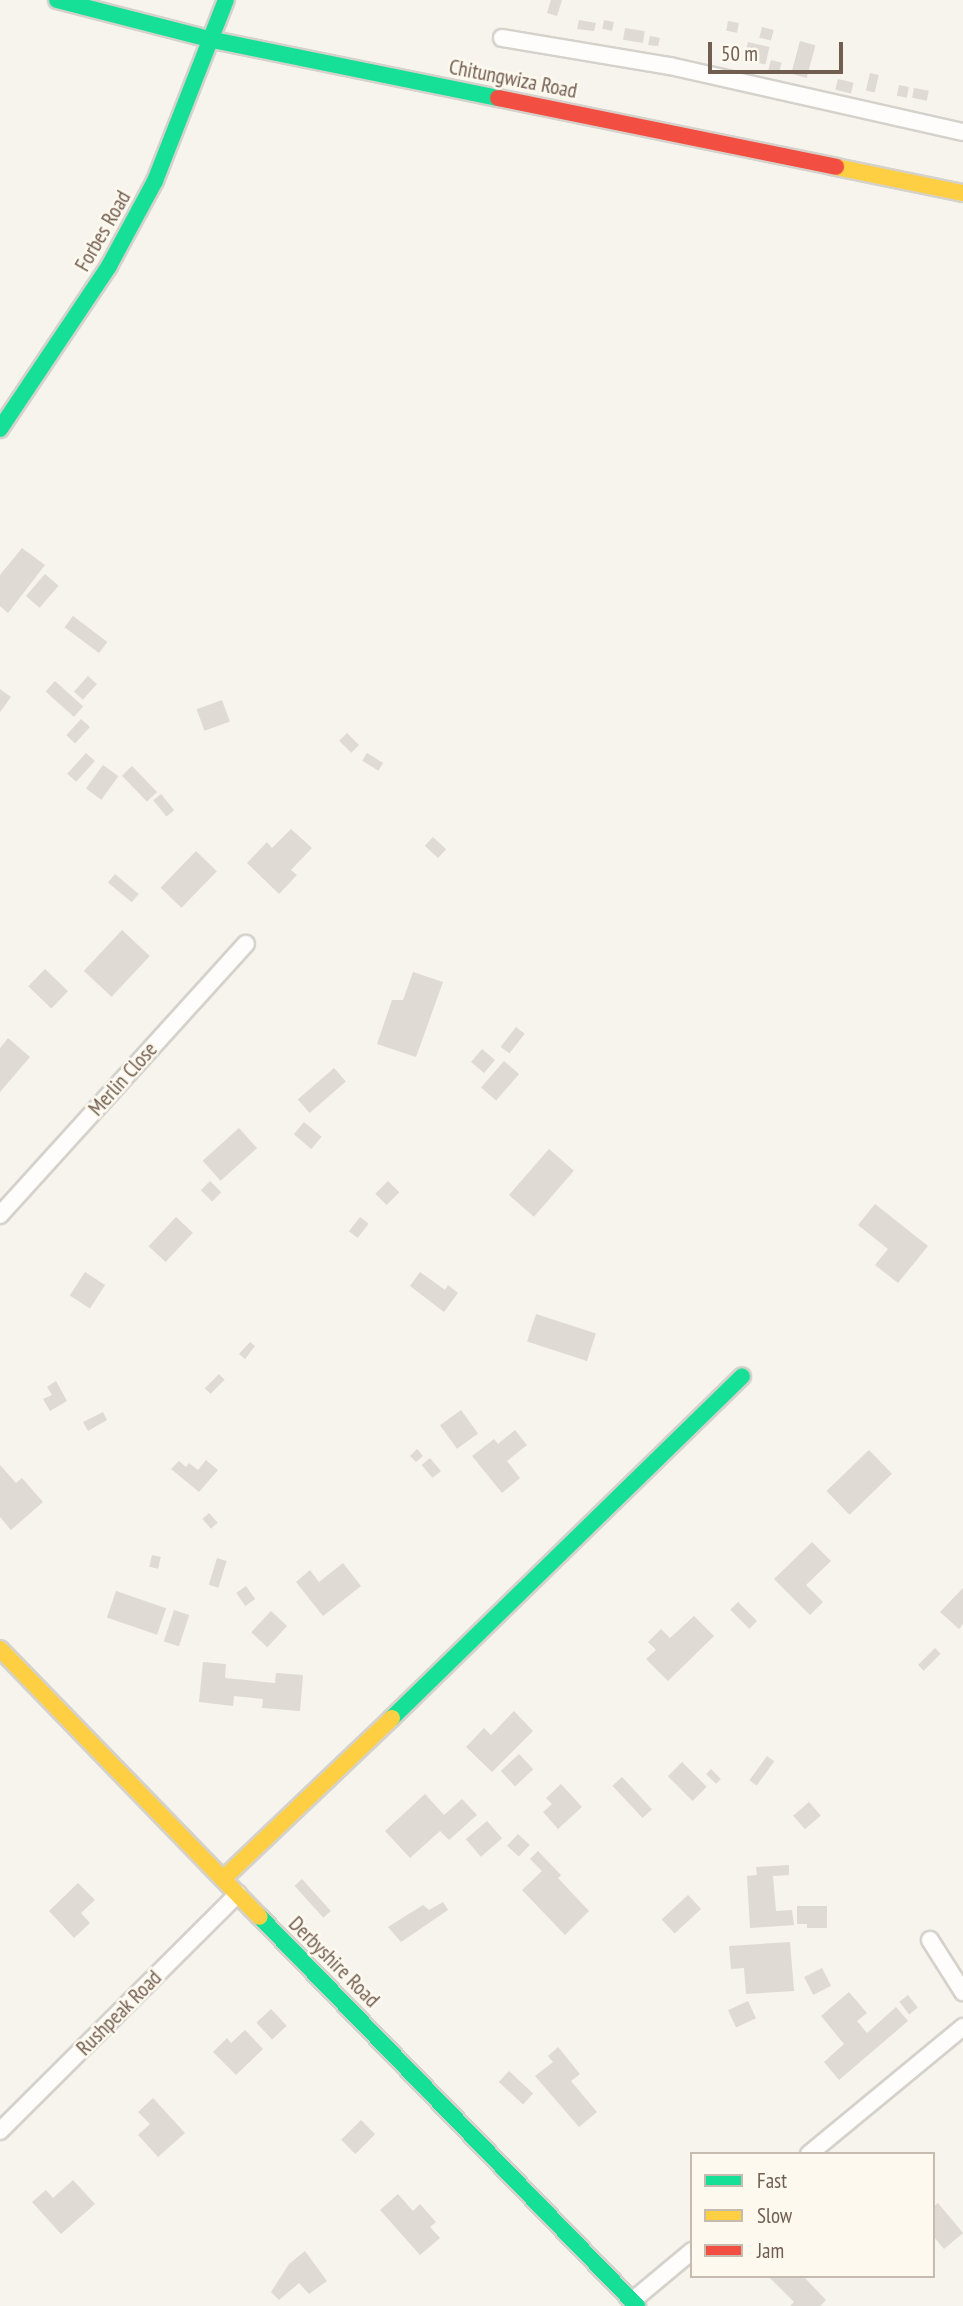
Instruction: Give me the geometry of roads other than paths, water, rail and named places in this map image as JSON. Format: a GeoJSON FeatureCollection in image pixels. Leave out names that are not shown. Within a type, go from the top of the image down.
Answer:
{"type":"FeatureCollection","features":[{"type":"Feature","properties":{"kind":"street","name":"Chitungwiza Road"},"geometry":{"type":"LineString","coordinates":[[57,0],[213,40],[963,193]]}},
{"type":"Feature","properties":{"kind":"street","name":"Forbes Road"},"geometry":{"type":"LineString","coordinates":[[0,429],[109,266],[155,181],[213,40],[226,0]]}},
{"type":"Feature","properties":{"kind":"street"},"geometry":{"type":"LineString","coordinates":[[502,38],[670,66],[963,132]]}},
{"type":"Feature","properties":{"kind":"street","name":"Merlin Close"},"geometry":{"type":"LineString","coordinates":[[0,1215],[246,944]]}},
{"type":"Feature","properties":{"kind":"street"},"geometry":{"type":"LineString","coordinates":[[224,1878],[483,1632],[742,1376]]}},
{"type":"Feature","properties":{"kind":"street","name":"Derbyshire Road"},"geometry":{"type":"LineString","coordinates":[[0,1649],[634,2303]]}},
{"type":"Feature","properties":{"kind":"street","name":"Rushpeak Road"},"geometry":{"type":"LineString","coordinates":[[0,2131],[238,1894]]}},
{"type":"Feature","properties":{"kind":"street"},"geometry":{"type":"LineString","coordinates":[[930,1940],[963,1992]]}},
{"type":"Feature","properties":{"kind":"street"},"geometry":{"type":"LineString","coordinates":[[811,2152],[963,2027]]}},
{"type":"Feature","properties":{"kind":"street"},"geometry":{"type":"LineString","coordinates":[[634,2303],[690,2253]]}}]}
